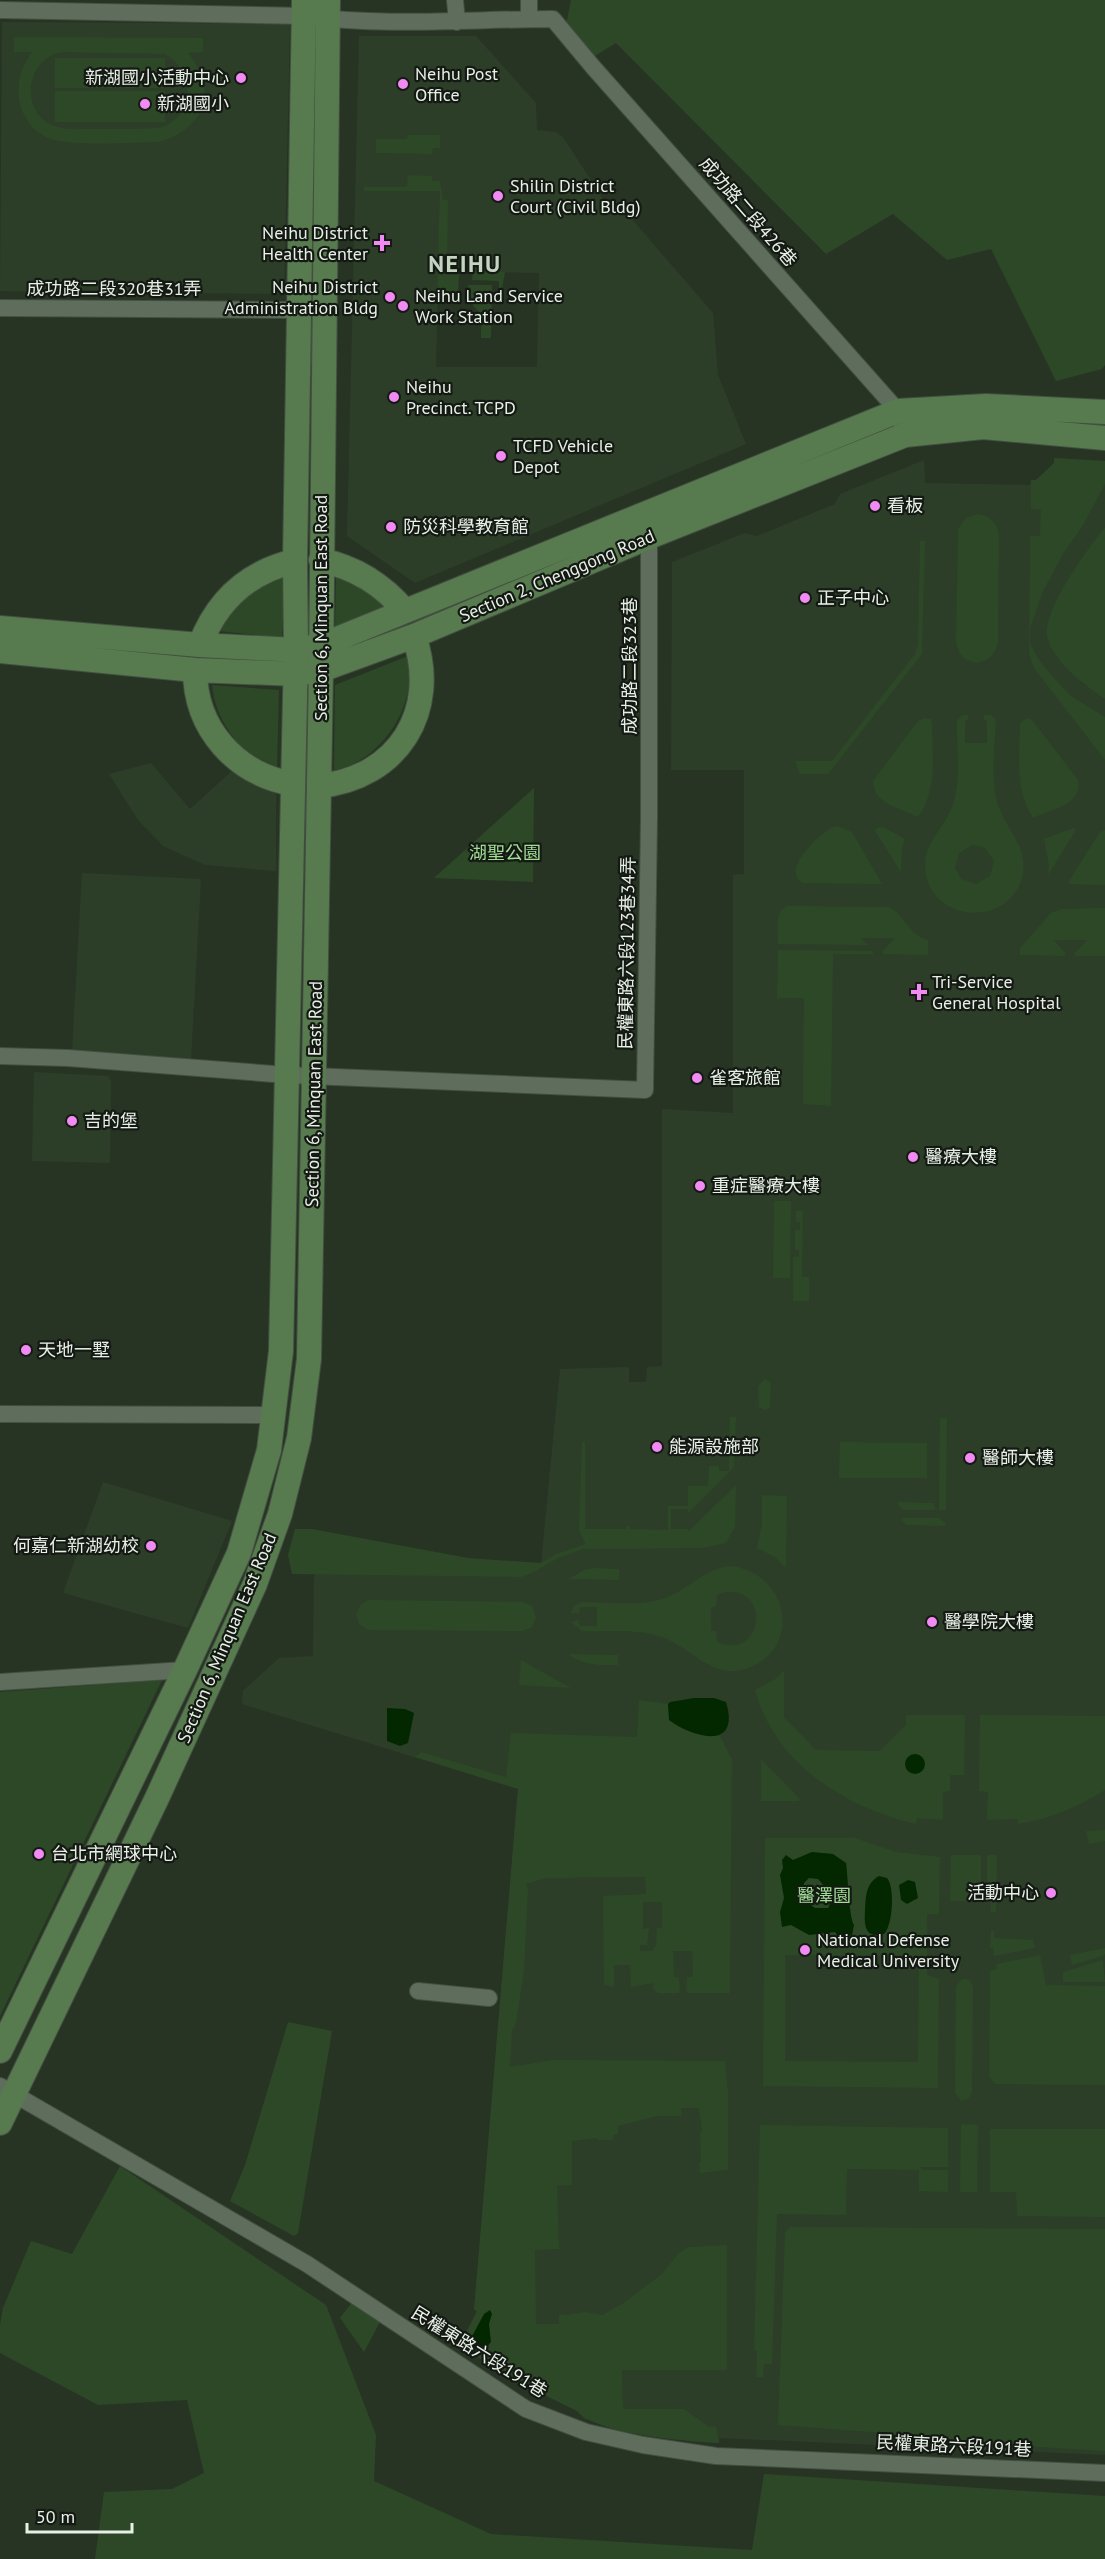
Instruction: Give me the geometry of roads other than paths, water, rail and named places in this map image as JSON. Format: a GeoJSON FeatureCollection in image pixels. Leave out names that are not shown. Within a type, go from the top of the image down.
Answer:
{"type":"FeatureCollection","features":[{"type":"Feature","properties":{"kind":"main road","name":"Section 6, Minquan East Road"},"geometry":{"type":"LineString","coordinates":[[0,2051],[185,1671],[239,1553],[269,1450],[281,1351],[296,662],[295,561],[305,8]]}},
{"type":"Feature","properties":{"kind":"main road","name":"Section 6, Minquan East Road"},"geometry":{"type":"LineString","coordinates":[[0,2123],[7,2090],[157,1798],[255,1584],[280,1514],[299,1438],[309,1359],[322,645],[321,561],[329,9]]}},
{"type":"Feature","properties":{"kind":"main road","name":"Section 2, Chenggong Road"},"geometry":{"type":"LineString","coordinates":[[0,628],[200,645],[296,662],[321,670],[414,636],[645,526],[898,411],[986,406],[1103,408]]}},
{"type":"Feature","properties":{"kind":"main road","name":"Section 2, Chenggong Road"},"geometry":{"type":"LineString","coordinates":[[0,651],[195,670],[296,662],[322,645],[405,611],[905,435],[983,427],[1105,438]]}},
{"type":"Feature","properties":{"kind":"main road"},"geometry":{"type":"LineString","coordinates":[[200,645],[212,619],[229,596],[259,573],[295,561]]}},
{"type":"Feature","properties":{"kind":"main road"},"geometry":{"type":"LineString","coordinates":[[321,561],[345,567],[368,578],[388,593],[405,611]]}},
{"type":"Feature","properties":{"kind":"main road"},"geometry":{"type":"LineString","coordinates":[[319,786],[335,785],[365,774],[385,760],[401,743],[421,699],[422,667],[414,636]]}},
{"type":"Feature","properties":{"kind":"main road"},"geometry":{"type":"LineString","coordinates":[[195,670],[200,709],[220,744],[241,764],[253,771],[293,784]]}},
{"type":"Feature","properties":{"kind":"street"},"geometry":{"type":"LineString","coordinates":[[455,0],[457,22]]}},
{"type":"Feature","properties":{"kind":"street"},"geometry":{"type":"LineString","coordinates":[[0,10],[305,8],[457,22],[529,19],[529,0]]}},
{"type":"Feature","properties":{"kind":"street","name":"成功路二段426巷"},"geometry":{"type":"LineString","coordinates":[[529,19],[553,19],[898,411],[905,435]]}},
{"type":"Feature","properties":{"kind":"street","name":"成功路二段320巷31弄"},"geometry":{"type":"LineString","coordinates":[[0,308],[300,310]]}},
{"type":"Feature","properties":{"kind":"street","name":"成功路二段323巷"},"geometry":{"type":"LineString","coordinates":[[645,526],[649,818]]}},
{"type":"Feature","properties":{"kind":"street","name":"民權東路六段123巷34弄"},"geometry":{"type":"LineString","coordinates":[[314,1076],[645,1090],[649,818]]}},
{"type":"Feature","properties":{"kind":"street"},"geometry":{"type":"LineString","coordinates":[[0,1056],[68,1058],[314,1076]]}},
{"type":"Feature","properties":{"kind":"street"},"geometry":{"type":"LineString","coordinates":[[0,1414],[273,1415]]}},
{"type":"Feature","properties":{"kind":"street"},"geometry":{"type":"LineString","coordinates":[[0,1682],[185,1671]]}},
{"type":"Feature","properties":{"kind":"street"},"geometry":{"type":"LineString","coordinates":[[418,1991],[489,1998]]}},
{"type":"Feature","properties":{"kind":"street","name":"民權東路六段191巷"},"geometry":{"type":"LineString","coordinates":[[7,2090],[307,2264],[526,2409],[586,2432],[643,2445],[716,2456],[1105,2473]]}},
{"type":"Feature","properties":{"kind":"place","name":"新湖國小活動中心"},"geometry":{"type":"Point","coordinates":[241,78]}},
{"type":"Feature","properties":{"kind":"place","name":"Neihu Post Office"},"geometry":{"type":"Point","coordinates":[403,84]}},
{"type":"Feature","properties":{"kind":"place","name":"新湖國小"},"geometry":{"type":"Point","coordinates":[145,104]}},
{"type":"Feature","properties":{"kind":"place","name":"Shilin District Court (Civil Bldg)"},"geometry":{"type":"Point","coordinates":[498,196]}},
{"type":"Feature","properties":{"kind":"place","name":"Neihu District Health Center"},"geometry":{"type":"Point","coordinates":[382,243]}},
{"type":"Feature","properties":{"kind":"place","name":"Neihu District Administration Bldg"},"geometry":{"type":"Point","coordinates":[390,297]}},
{"type":"Feature","properties":{"kind":"place","name":"Neihu Land Service Work Station"},"geometry":{"type":"Point","coordinates":[403,306]}},
{"type":"Feature","properties":{"kind":"place","name":"Neihu Precinct. TCPD"},"geometry":{"type":"Point","coordinates":[394,397]}},
{"type":"Feature","properties":{"kind":"place","name":"TCFD Vehicle Depot"},"geometry":{"type":"Point","coordinates":[501,456]}},
{"type":"Feature","properties":{"kind":"place","name":"看板"},"geometry":{"type":"Point","coordinates":[875,506]}},
{"type":"Feature","properties":{"kind":"place","name":"防災科學教育館"},"geometry":{"type":"Point","coordinates":[391,527]}},
{"type":"Feature","properties":{"kind":"place","name":"正子中心"},"geometry":{"type":"Point","coordinates":[805,598]}},
{"type":"Feature","properties":{"kind":"place","name":"Tri-Service General Hospital"},"geometry":{"type":"Point","coordinates":[919,992]}},
{"type":"Feature","properties":{"kind":"place","name":"雀客旅館"},"geometry":{"type":"Point","coordinates":[697,1078]}},
{"type":"Feature","properties":{"kind":"place","name":"吉的堡"},"geometry":{"type":"Point","coordinates":[72,1121]}},
{"type":"Feature","properties":{"kind":"place","name":"醫療大樓"},"geometry":{"type":"Point","coordinates":[913,1157]}},
{"type":"Feature","properties":{"kind":"place","name":"重症醫療大樓"},"geometry":{"type":"Point","coordinates":[700,1186]}},
{"type":"Feature","properties":{"kind":"place","name":"天地一墅"},"geometry":{"type":"Point","coordinates":[26,1350]}},
{"type":"Feature","properties":{"kind":"place","name":"能源設施部"},"geometry":{"type":"Point","coordinates":[657,1447]}},
{"type":"Feature","properties":{"kind":"place","name":"醫師大樓"},"geometry":{"type":"Point","coordinates":[970,1458]}},
{"type":"Feature","properties":{"kind":"place","name":"何嘉仁新湖幼校"},"geometry":{"type":"Point","coordinates":[151,1546]}},
{"type":"Feature","properties":{"kind":"place","name":"醫學院大樓"},"geometry":{"type":"Point","coordinates":[932,1622]}},
{"type":"Feature","properties":{"kind":"place","name":"台北市網球中心"},"geometry":{"type":"Point","coordinates":[39,1854]}},
{"type":"Feature","properties":{"kind":"place","name":"活動中心"},"geometry":{"type":"Point","coordinates":[1051,1893]}},
{"type":"Feature","properties":{"kind":"place","name":"National Defense Medical University"},"geometry":{"type":"Point","coordinates":[805,1950]}},
{"type":"Feature","properties":{"kind":"district","name":"NEIHU"},"geometry":{"type":"Point","coordinates":[465,264]}},
{"type":"Feature","properties":{"kind":"park label","name":"湖聖公園"},"geometry":{"type":"Point","coordinates":[505,853]}},
{"type":"Feature","properties":{"kind":"park label","name":"醫澤園"},"geometry":{"type":"Point","coordinates":[824,1896]}}]}
